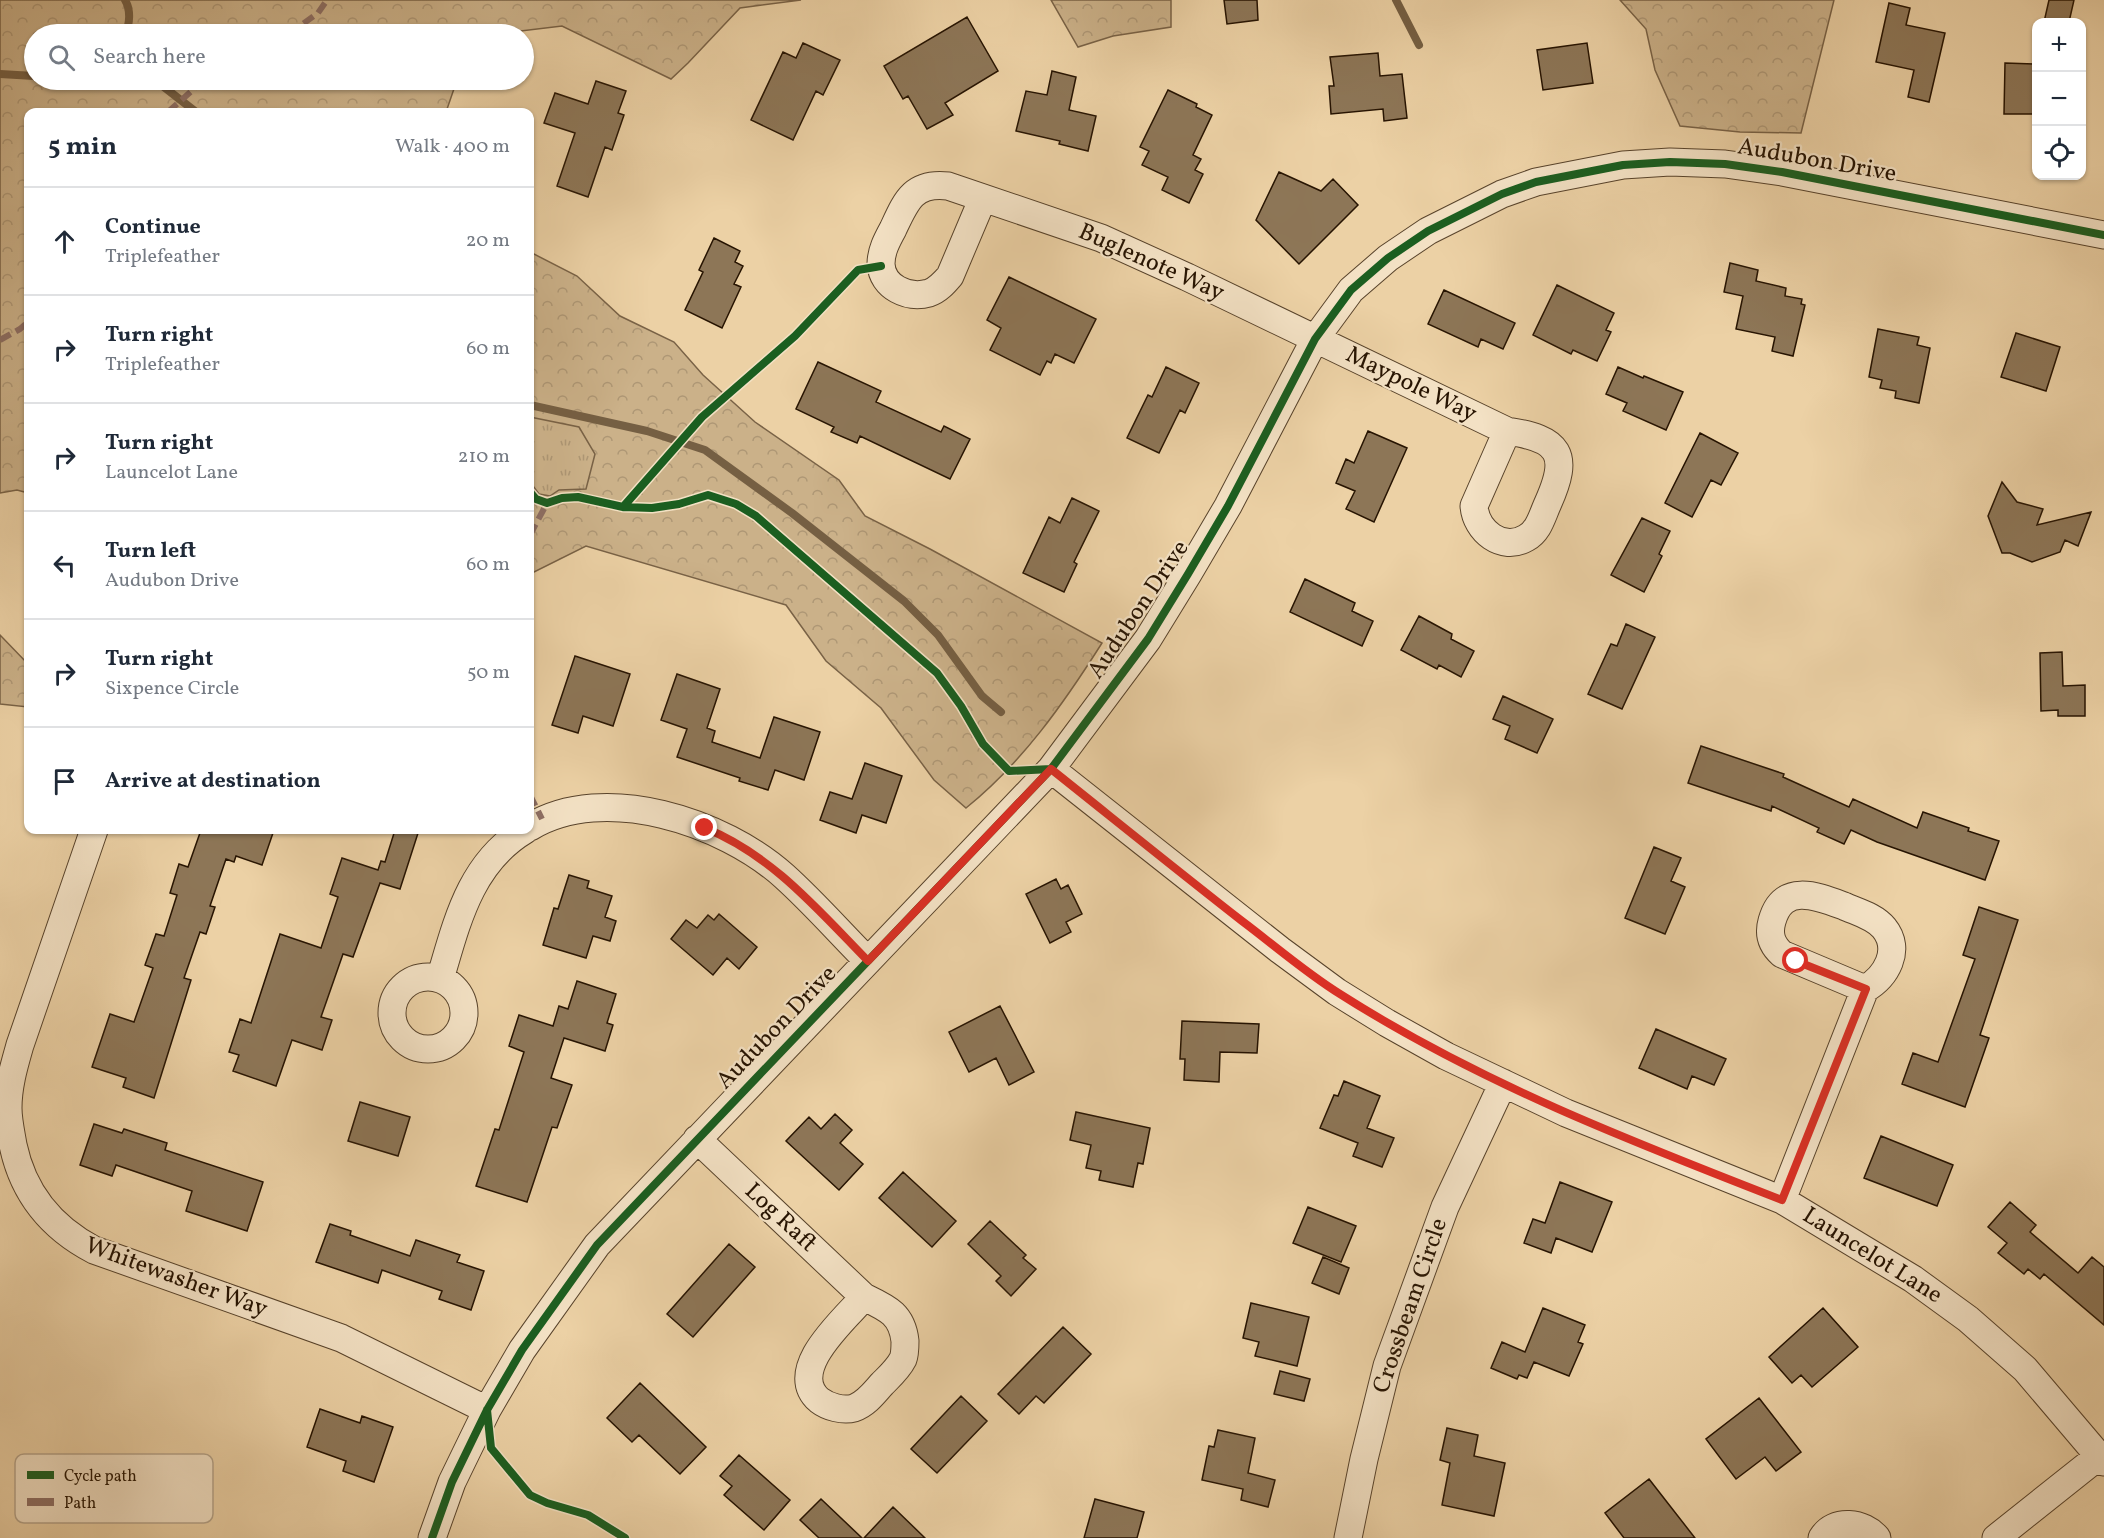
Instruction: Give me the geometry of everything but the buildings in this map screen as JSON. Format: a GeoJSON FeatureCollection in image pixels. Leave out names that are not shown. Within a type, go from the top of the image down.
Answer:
{"type":"FeatureCollection","features":[{"type":"Feature","properties":{"kind":"street","name":"Audubon Drive"},"geometry":{"type":"LineString","coordinates":[[432,1538],[452,1482],[487,1410],[522,1350],[597,1245],[1051,769],[1148,639],[1188,574],[1228,506],[1315,339],[1351,290],[1388,258],[1428,231],[1510,191],[1536,182],[1623,165],[1670,162],[1725,164],[1782,172],[2104,235]]}},
{"type":"Feature","properties":{"kind":"street","name":"Buglenote Way"},"geometry":{"type":"LineString","coordinates":[[983,198],[1101,238],[1315,339]]}},
{"type":"Feature","properties":{"kind":"street","name":"Maypole Way"},"geometry":{"type":"LineString","coordinates":[[1315,339],[1506,431]]}},
{"type":"Feature","properties":{"kind":"street","name":"Launcelot Lane"},"geometry":{"type":"LineString","coordinates":[[1051,769],[1198,886],[1337,992],[1446,1056],[1503,1083],[1627,1139],[1782,1200],[1913,1279],[1968,1319],[2025,1369],[2102,1459]]}},
{"type":"Feature","properties":{"kind":"street"},"geometry":{"type":"LineString","coordinates":[[534,824],[542,819],[570,810],[610,807],[648,810],[730,838],[783,875],[868,961]]}},
{"type":"Feature","properties":{"kind":"street","name":"Whitewasher Way"},"geometry":{"type":"LineString","coordinates":[[93,834],[20,1045],[11,1079],[9,1120],[24,1183],[57,1225],[72,1238],[94,1250],[341,1338],[487,1410]]}},
{"type":"Feature","properties":{"kind":"street"},"geometry":{"type":"LineString","coordinates":[[440,979],[458,918],[472,884],[491,859],[520,834]]}},
{"type":"Feature","properties":{"kind":"street"},"geometry":{"type":"LineString","coordinates":[[1782,1200],[1866,989]]}},
{"type":"Feature","properties":{"kind":"street","name":"Crossbeam Circle"},"geometry":{"type":"LineString","coordinates":[[1348,1538],[1364,1459],[1387,1366],[1445,1207],[1503,1083]]}},
{"type":"Feature","properties":{"kind":"street","name":"Log Raft"},"geometry":{"type":"LineString","coordinates":[[697,1139],[864,1297]]}},
{"type":"Feature","properties":{"kind":"street"},"geometry":{"type":"LineString","coordinates":[[1996,1538],[2102,1459]]}},
{"type":"Feature","properties":{"kind":"street"},"geometry":{"type":"LineString","coordinates":[[1822,1538],[1824,1533],[1835,1527],[1848,1524],[1860,1526],[1877,1538]]}},
{"type":"Feature","properties":{"kind":"green space"},"geometry":{"type":"Polygon","coordinates":[[[0,0],[801,0],[740,8],[671,79],[562,26],[534,29],[534,24],[24,24],[24,90],[454,90],[447,108],[24,108],[24,492],[17,490],[0,493],[0,0]]]}},
{"type":"Feature","properties":{"kind":"green space"},"geometry":{"type":"Polygon","coordinates":[[[1051,0],[1171,0],[1171,27],[1113,36],[1078,47],[1051,0]]]}},
{"type":"Feature","properties":{"kind":"green space"},"geometry":{"type":"Polygon","coordinates":[[[1620,0],[1834,0],[1801,133],[1740,132],[1680,126],[1655,70],[1646,29],[1620,0]]]}},
{"type":"Feature","properties":{"kind":"green space"},"geometry":{"type":"Polygon","coordinates":[[[534,254],[577,276],[620,316],[674,342],[703,375],[755,422],[839,480],[865,516],[1102,643],[1073,688],[1024,752],[1006,772],[966,808],[934,780],[881,708],[826,661],[786,605],[586,546],[534,572],[534,254]]]}},
{"type":"Feature","properties":{"kind":"green space"},"geometry":{"type":"Polygon","coordinates":[[[534,418],[579,427],[595,454],[586,489],[559,490],[550,496],[539,494],[534,487],[534,418]]]}},
{"type":"Feature","properties":{"kind":"green space"},"geometry":{"type":"Polygon","coordinates":[[[0,635],[24,660],[24,707],[0,704],[0,635]]]}},
{"type":"Feature","properties":{"kind":"waterway"},"geometry":{"type":"LineString","coordinates":[[125,0],[128,8],[128,24]]}},
{"type":"Feature","properties":{"kind":"waterway"},"geometry":{"type":"LineString","coordinates":[[1396,0],[1419,45]]}},
{"type":"Feature","properties":{"kind":"waterway"},"geometry":{"type":"LineString","coordinates":[[0,74],[24,75]]}},
{"type":"Feature","properties":{"kind":"waterway"},"geometry":{"type":"LineString","coordinates":[[168,90],[191,108]]}},
{"type":"Feature","properties":{"kind":"waterway"},"geometry":{"type":"LineString","coordinates":[[534,406],[647,431],[705,450],[792,513],[904,601],[938,635],[982,696],[1001,712]]}},
{"type":"Feature","properties":{"kind":"marked path"},"geometry":{"type":"LineString","coordinates":[[303,24],[318,13],[327,0]]}},
{"type":"Feature","properties":{"kind":"marked path"},"geometry":{"type":"LineString","coordinates":[[172,108],[193,90]]}},
{"type":"Feature","properties":{"kind":"marked path"},"geometry":{"type":"LineString","coordinates":[[0,340],[24,326]]}},
{"type":"Feature","properties":{"kind":"marked path"},"geometry":{"type":"LineString","coordinates":[[534,527],[547,503]]}},
{"type":"Feature","properties":{"kind":"marked path"},"geometry":{"type":"LineString","coordinates":[[534,803],[542,819]]}},
{"type":"Feature","properties":{"kind":"cycle path"},"geometry":{"type":"LineString","coordinates":[[432,1538],[452,1482],[487,1410],[522,1350],[597,1245],[1051,769],[1148,639],[1188,574],[1228,506],[1315,339],[1351,290],[1388,258],[1428,231],[1502,194],[1536,182],[1623,165],[1670,162],[1725,164],[1782,172],[2104,235]]}},
{"type":"Feature","properties":{"kind":"cycle path"},"geometry":{"type":"LineString","coordinates":[[623,507],[702,417],[795,336],[858,270],[881,266]]}},
{"type":"Feature","properties":{"kind":"cycle path"},"geometry":{"type":"LineString","coordinates":[[534,497],[547,503],[562,498],[578,497],[623,507],[652,508],[679,504],[708,495],[736,504],[756,516],[937,673],[961,706],[983,744],[1009,771],[1051,769]]}},
{"type":"Feature","properties":{"kind":"cycle path"},"geometry":{"type":"LineString","coordinates":[[487,1410],[491,1448],[530,1495],[547,1503],[588,1515],[625,1538]]}},
{"type":"Feature","properties":{"kind":"route"},"geometry":{"type":"LineString","coordinates":[[705,828],[730,838],[783,875],[868,961],[1051,769],[1280,950],[1337,992],[1387,1023],[1446,1056],[1566,1113],[1782,1200],[1866,989],[1796,961]]}}]}
